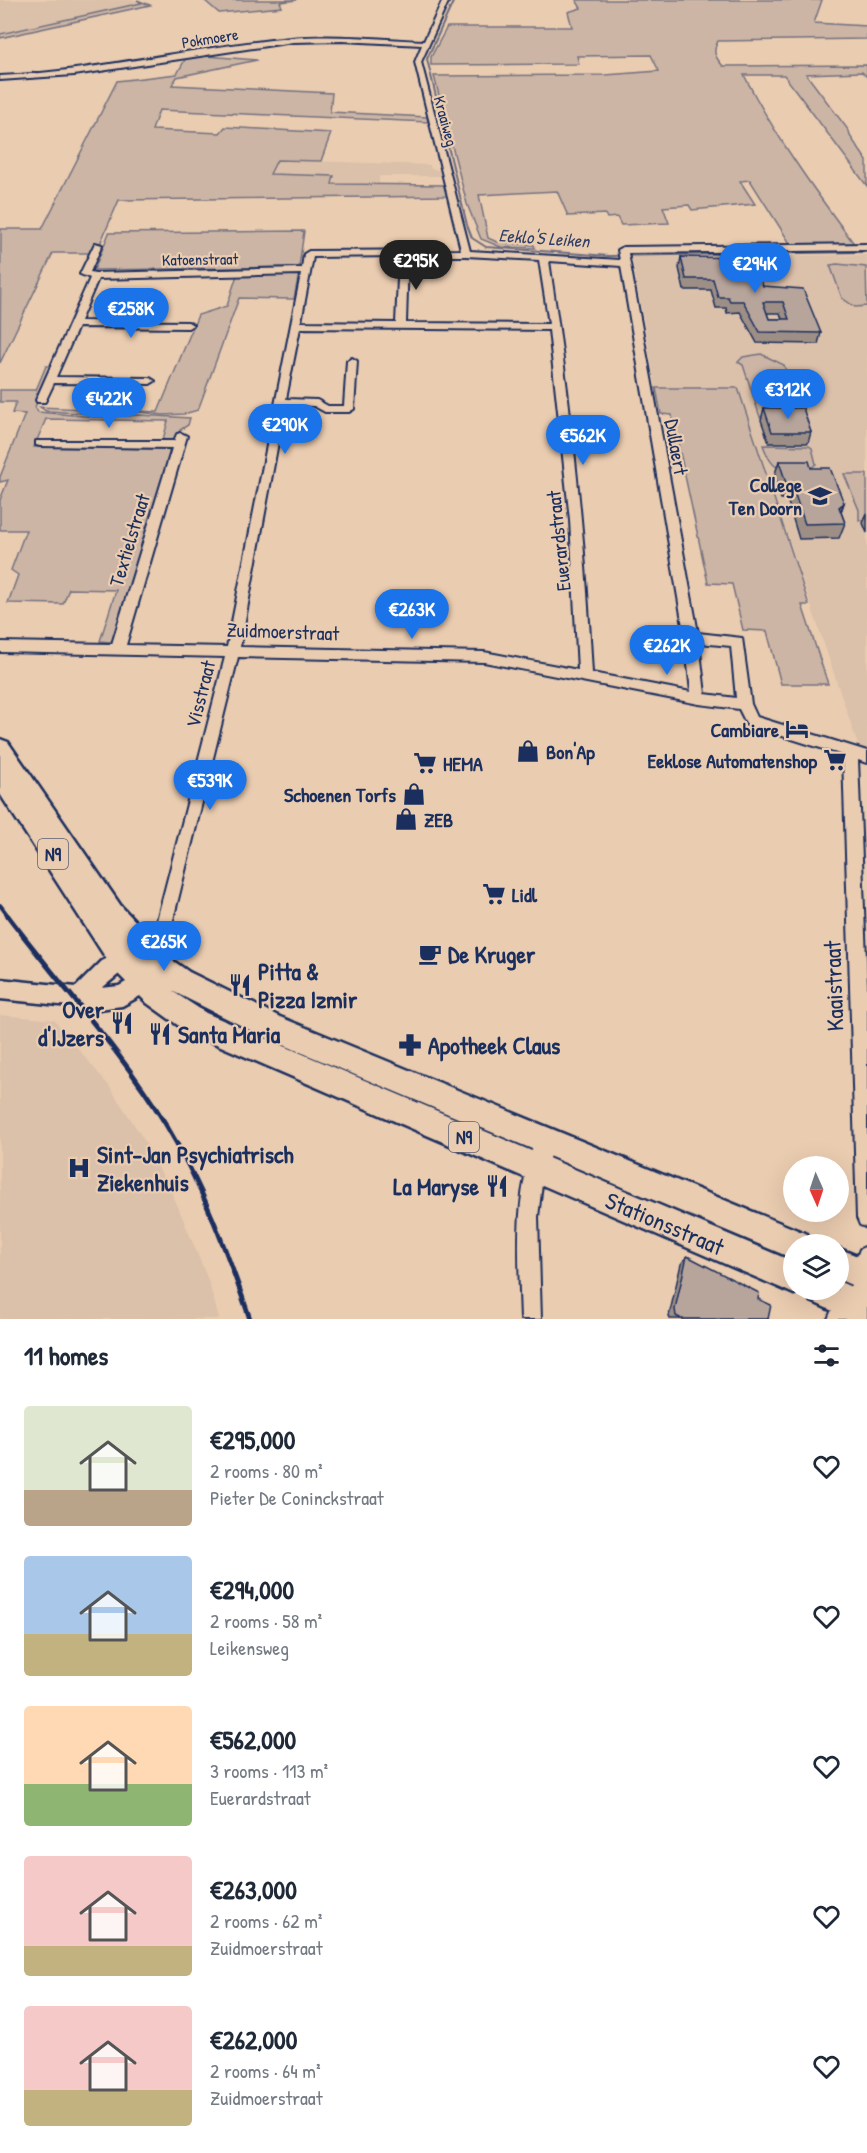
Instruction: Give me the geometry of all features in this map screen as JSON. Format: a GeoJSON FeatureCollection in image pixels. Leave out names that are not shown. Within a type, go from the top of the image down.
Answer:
{"type":"FeatureCollection","features":[{"type":"Feature","properties":{"kind":"main road","name":"N9"},"geometry":{"type":"LineString","coordinates":[[0,748],[112,914],[135,956],[142,984]]}},
{"type":"Feature","properties":{"kind":"main road","name":"N9"},"geometry":{"type":"LineString","coordinates":[[0,776],[135,956]]}},
{"type":"Feature","properties":{"kind":"main road","name":"Stationsstraat"},"geometry":{"type":"LineString","coordinates":[[135,956],[354,1076],[537,1168],[783,1273]]}},
{"type":"Feature","properties":{"kind":"main road","name":"Stationsstraat"},"geometry":{"type":"LineString","coordinates":[[142,984],[164,1004],[196,1022],[545,1140],[783,1240]]}},
{"type":"Feature","properties":{"kind":"street","name":"Kraaiweg"},"geometry":{"type":"LineString","coordinates":[[446,0],[425,43],[418,64],[466,253]]}},
{"type":"Feature","properties":{"kind":"street","name":"Pokmoere"},"geometry":{"type":"LineString","coordinates":[[0,78],[69,75],[227,48],[297,40],[425,43]]}},
{"type":"Feature","properties":{"kind":"street"},"geometry":{"type":"LineString","coordinates":[[41,400],[95,276],[85,274],[98,245]]}},
{"type":"Feature","properties":{"kind":"street"},"geometry":{"type":"LineString","coordinates":[[401,326],[404,254],[466,253],[544,260],[623,258],[623,250],[867,247]]}},
{"type":"Feature","properties":{"kind":"street","name":"Visstraat"},"geometry":{"type":"LineString","coordinates":[[135,956],[159,939],[163,928],[233,650],[309,254],[404,254]]}},
{"type":"Feature","properties":{"kind":"street","name":"Dullaert"},"geometry":{"type":"LineString","coordinates":[[623,258],[692,638],[699,699]]}},
{"type":"Feature","properties":{"kind":"street","name":"Euerardstraat"},"geometry":{"type":"LineString","coordinates":[[544,260],[555,327],[581,599],[585,676]]}},
{"type":"Feature","properties":{"kind":"street","name":"Katoenstraat"},"geometry":{"type":"LineString","coordinates":[[95,276],[305,271]]}},
{"type":"Feature","properties":{"kind":"street"},"geometry":{"type":"LineString","coordinates":[[75,324],[188,326]]}},
{"type":"Feature","properties":{"kind":"street"},"geometry":{"type":"LineString","coordinates":[[294,325],[555,327]]}},
{"type":"Feature","properties":{"kind":"street"},"geometry":{"type":"LineString","coordinates":[[280,402],[317,403],[325,409],[349,409],[352,361]]}},
{"type":"Feature","properties":{"kind":"street"},"geometry":{"type":"LineString","coordinates":[[51,380],[150,381]]}},
{"type":"Feature","properties":{"kind":"street","name":"Textielstraat"},"geometry":{"type":"LineString","coordinates":[[40,443],[180,440],[118,648]]}},
{"type":"Feature","properties":{"kind":"street"},"geometry":{"type":"LineString","coordinates":[[692,638],[737,641],[744,704],[752,721],[867,757]]}},
{"type":"Feature","properties":{"kind":"street","name":"Zuidmoerstraat"},"geometry":{"type":"LineString","coordinates":[[0,647],[233,650],[484,657],[699,699],[744,704]]}},
{"type":"Feature","properties":{"kind":"street","name":"Kaaistraat"},"geometry":{"type":"LineString","coordinates":[[850,752],[867,1218]]}},
{"type":"Feature","properties":{"kind":"street"},"geometry":{"type":"LineString","coordinates":[[80,997],[96,980],[135,956]]}},
{"type":"Feature","properties":{"kind":"street"},"geometry":{"type":"LineString","coordinates":[[0,989],[116,998],[142,984]]}},
{"type":"Feature","properties":{"kind":"street"},"geometry":{"type":"LineString","coordinates":[[531,1319],[528,1217],[545,1140]]}},
{"type":"Feature","properties":{"kind":"shaded area"},"geometry":{"type":"Polygon","coordinates":[[[0,0],[137,0],[142,3],[0,34],[0,0]]]}},
{"type":"Feature","properties":{"kind":"shaded area"},"geometry":{"type":"Polygon","coordinates":[[[137,0],[150,5],[0,38],[0,34],[141,3],[137,0]]]}},
{"type":"Feature","properties":{"kind":"shaded area"},"geometry":{"type":"Polygon","coordinates":[[[204,0],[297,0],[280,2],[282,7],[219,13],[204,0]]]}},
{"type":"Feature","properties":{"kind":"shaded area"},"geometry":{"type":"Polygon","coordinates":[[[576,0],[822,0],[814,23],[867,26],[867,39],[718,41],[715,51],[716,57],[723,66],[867,65],[867,77],[862,72],[806,74],[849,131],[867,161],[867,186],[784,75],[744,75],[782,141],[855,245],[791,245],[750,180],[740,181],[755,204],[692,210],[689,205],[663,207],[669,223],[621,225],[617,217],[607,218],[605,214],[568,216],[557,191],[479,195],[488,238],[497,242],[534,245],[535,248],[501,247],[481,239],[467,204],[434,76],[605,75],[659,71],[651,55],[577,56],[579,64],[431,65],[431,57],[447,27],[572,27],[568,12],[581,8],[576,0]]]}},
{"type":"Feature","properties":{"kind":"shaded area"},"geometry":{"type":"Polygon","coordinates":[[[187,56],[257,60],[177,77],[172,85],[332,93],[330,112],[427,117],[428,122],[159,110],[152,130],[220,133],[225,127],[331,133],[321,161],[277,160],[270,174],[334,176],[332,184],[445,185],[447,196],[119,200],[96,253],[53,253],[0,363],[1,229],[42,229],[117,81],[177,74],[187,56]]]}},
{"type":"Feature","properties":{"kind":"shaded area"},"geometry":{"type":"Polygon","coordinates":[[[277,160],[430,165],[430,168],[440,171],[441,176],[379,176],[379,185],[334,184],[335,176],[270,174],[277,160]]]}},
{"type":"Feature","properties":{"kind":"shaded area"},"geometry":{"type":"Polygon","coordinates":[[[304,231],[299,267],[94,270],[109,233],[304,231]]]}},
{"type":"Feature","properties":{"kind":"shaded area","name":"College Ten Doorn"},"geometry":{"type":"Polygon","coordinates":[[[867,255],[867,753],[860,751],[738,388],[656,388],[632,257],[867,255]]]}},
{"type":"Feature","properties":{"kind":"shaded area"},"geometry":{"type":"Polygon","coordinates":[[[830,265],[866,267],[867,306],[855,307],[842,298],[830,265]]]}},
{"type":"Feature","properties":{"kind":"shaded area"},"geometry":{"type":"Polygon","coordinates":[[[299,273],[294,299],[239,298],[198,410],[184,414],[163,415],[140,412],[97,414],[46,411],[40,407],[158,412],[198,315],[227,306],[237,275],[299,273]]]}},
{"type":"Feature","properties":{"kind":"shaded area"},"geometry":{"type":"Polygon","coordinates":[[[761,354],[784,365],[801,417],[760,417],[743,365],[738,362],[743,357],[761,354]]]}},
{"type":"Feature","properties":{"kind":"shaded area"},"geometry":{"type":"Polygon","coordinates":[[[46,366],[53,366],[35,407],[38,412],[95,417],[139,415],[190,418],[188,425],[180,430],[174,441],[162,443],[168,421],[46,419],[34,447],[166,449],[172,452],[115,639],[110,642],[100,641],[116,590],[69,589],[63,604],[8,603],[18,575],[11,570],[26,530],[0,530],[0,500],[8,480],[0,482],[0,477],[25,414],[12,413],[16,402],[0,402],[0,390],[36,390],[46,366]]]}},
{"type":"Feature","properties":{"kind":"shaded area"},"geometry":{"type":"Polygon","coordinates":[[[656,388],[738,388],[809,605],[802,605],[828,684],[781,684],[767,631],[743,630],[732,584],[708,583],[672,415],[661,414],[656,388]]]}},
{"type":"Feature","properties":{"kind":"shaded area"},"geometry":{"type":"Polygon","coordinates":[[[763,445],[809,446],[812,448],[816,464],[811,468],[780,468],[771,462],[763,445]]]}},
{"type":"Feature","properties":{"kind":"shaded area"},"geometry":{"type":"Polygon","coordinates":[[[844,474],[867,474],[867,520],[859,520],[859,510],[844,474]]]}},
{"type":"Feature","properties":{"kind":"shaded area","name":"Sint-Jan Psychiatrisch Ziekenhuis"},"geometry":{"type":"Polygon","coordinates":[[[0,1015],[54,1020],[109,1086],[144,1140],[176,1202],[208,1280],[219,1319],[0,1319],[0,1015]]]}},
{"type":"Feature","properties":{"kind":"building"},"geometry":{"type":"Polygon","coordinates":[[[681,257],[753,258],[763,286],[803,289],[821,333],[760,332],[743,301],[730,301],[728,297],[718,297],[713,279],[686,279],[681,257]],[[763,302],[769,319],[789,319],[783,302],[763,302]]]}},
{"type":"Feature","properties":{"kind":"building"},"geometry":{"type":"Polygon","coordinates":[[[764,408],[803,408],[811,432],[772,432],[764,408]]]}},
{"type":"Feature","properties":{"kind":"building"},"geometry":{"type":"Polygon","coordinates":[[[779,461],[809,461],[811,468],[830,468],[844,503],[839,507],[845,523],[805,524],[791,483],[786,483],[779,461]]]}},
{"type":"Feature","properties":{"kind":"building"},"geometry":{"type":"Polygon","coordinates":[[[687,1256],[759,1293],[758,1299],[771,1305],[768,1319],[680,1319],[676,1316],[675,1309],[687,1256]]]}},
{"type":"Feature","properties":{"kind":"waterway","name":"Eeklo'S Leiken"},"geometry":{"type":"LineString","coordinates":[[454,0],[427,59],[467,225],[472,238],[486,247],[609,256],[867,252]]}},
{"type":"Feature","properties":{"kind":"railway"},"geometry":{"type":"LineString","coordinates":[[0,905],[9,917]]}},
{"type":"Feature","properties":{"kind":"railway"},"geometry":{"type":"LineString","coordinates":[[8,916],[129,1069],[165,1123],[202,1194],[250,1319]]}},
{"type":"Feature","properties":{"kind":"place","name":"College Ten Doorn"},"geometry":{"type":"Point","coordinates":[820,496]}},
{"type":"Feature","properties":{"kind":"place","name":"Cambiare"},"geometry":{"type":"Point","coordinates":[797,729]}},
{"type":"Feature","properties":{"kind":"place","name":"Bon'Ap"},"geometry":{"type":"Point","coordinates":[528,751]}},
{"type":"Feature","properties":{"kind":"place","name":"Eeklose Automatenshop"},"geometry":{"type":"Point","coordinates":[835,760]}},
{"type":"Feature","properties":{"kind":"place","name":"HEMA"},"geometry":{"type":"Point","coordinates":[425,763]}},
{"type":"Feature","properties":{"kind":"place","name":"Schoenen Torfs"},"geometry":{"type":"Point","coordinates":[414,794]}},
{"type":"Feature","properties":{"kind":"place","name":"ZEB"},"geometry":{"type":"Point","coordinates":[406,819]}},
{"type":"Feature","properties":{"kind":"place","name":"Lidl"},"geometry":{"type":"Point","coordinates":[494,894]}},
{"type":"Feature","properties":{"kind":"place","name":"De Kruger"},"geometry":{"type":"Point","coordinates":[430,954]}},
{"type":"Feature","properties":{"kind":"place","name":"Pitta & Pizza Izmir"},"geometry":{"type":"Point","coordinates":[240,985]}},
{"type":"Feature","properties":{"kind":"place","name":"Over d'IJzers"},"geometry":{"type":"Point","coordinates":[122,1023]}},
{"type":"Feature","properties":{"kind":"place","name":"Santa Maria"},"geometry":{"type":"Point","coordinates":[160,1034]}},
{"type":"Feature","properties":{"kind":"place","name":"Apotheek Claus"},"geometry":{"type":"Point","coordinates":[410,1045]}},
{"type":"Feature","properties":{"kind":"place","name":"Sint-Jan Psychiatrisch Ziekenhuis"},"geometry":{"type":"Point","coordinates":[79,1168]}},
{"type":"Feature","properties":{"kind":"place","name":"La Maryse"},"geometry":{"type":"Point","coordinates":[497,1186]}}]}
